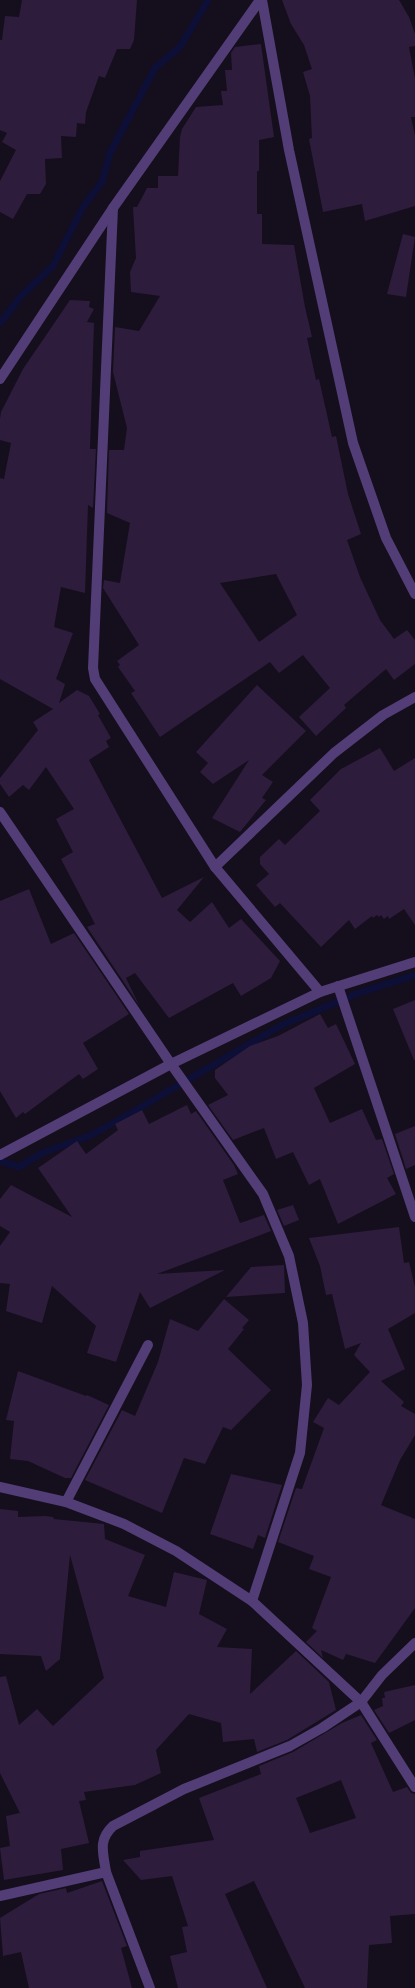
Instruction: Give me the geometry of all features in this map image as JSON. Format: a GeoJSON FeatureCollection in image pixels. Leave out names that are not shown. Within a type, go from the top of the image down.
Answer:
{"type":"FeatureCollection","features":[{"type":"Feature","properties":{"kind":"street"},"geometry":{"type":"LineString","coordinates":[[0,379],[113,208],[261,0]]}},
{"type":"Feature","properties":{"kind":"street"},"geometry":{"type":"LineString","coordinates":[[261,0],[289,150],[353,444],[386,538],[415,594]]}},
{"type":"Feature","properties":{"kind":"street"},"geometry":{"type":"LineString","coordinates":[[113,208],[93,668],[95,679],[100,690],[215,867],[320,992]]}},
{"type":"Feature","properties":{"kind":"street"},"geometry":{"type":"LineString","coordinates":[[215,867],[334,753],[383,715],[415,697]]}},
{"type":"Feature","properties":{"kind":"street"},"geometry":{"type":"LineString","coordinates":[[0,812],[171,1064],[263,1194],[289,1256],[303,1323],[307,1385],[300,1453],[252,1601]]}},
{"type":"Feature","properties":{"kind":"street"},"geometry":{"type":"LineString","coordinates":[[0,1155],[171,1064],[320,992],[415,962]]}},
{"type":"Feature","properties":{"kind":"street"},"geometry":{"type":"LineString","coordinates":[[338,986],[415,1217]]}},
{"type":"Feature","properties":{"kind":"street"},"geometry":{"type":"LineString","coordinates":[[66,1502],[148,1345]]}},
{"type":"Feature","properties":{"kind":"street"},"geometry":{"type":"LineString","coordinates":[[0,1487],[66,1502],[124,1524],[176,1551],[252,1601],[361,1702],[415,1787]]}},
{"type":"Feature","properties":{"kind":"street"},"geometry":{"type":"LineString","coordinates":[[150,1988],[106,1872],[102,1844],[105,1833],[114,1826],[184,1790],[290,1746],[322,1728],[361,1702],[382,1675],[415,1643]]}},
{"type":"Feature","properties":{"kind":"street"},"geometry":{"type":"LineString","coordinates":[[0,1896],[106,1872]]}},
{"type":"Feature","properties":{"kind":"building"},"geometry":{"type":"Polygon","coordinates":[[[22,0],[137,0],[134,40],[130,49],[117,49],[105,78],[99,76],[86,112],[85,124],[77,123],[76,137],[61,136],[62,158],[45,159],[46,184],[40,194],[27,194],[13,219],[0,212],[0,181],[16,150],[2,142],[7,133],[0,130],[0,40],[2,40],[5,16],[19,17],[22,0]]]}},
{"type":"Feature","properties":{"kind":"building"},"geometry":{"type":"Polygon","coordinates":[[[282,0],[399,0],[409,17],[415,34],[415,46],[409,47],[415,79],[415,117],[411,117],[415,136],[415,206],[365,221],[362,204],[323,212],[309,139],[312,138],[310,96],[303,72],[312,69],[304,45],[291,24],[282,0]]]}},
{"type":"Feature","properties":{"kind":"building"},"geometry":{"type":"Polygon","coordinates":[[[261,44],[274,137],[259,140],[257,214],[262,214],[262,244],[294,245],[312,337],[307,338],[316,380],[319,379],[332,437],[336,436],[348,494],[361,534],[347,540],[360,577],[380,620],[394,639],[407,630],[415,640],[415,664],[394,680],[386,669],[344,705],[346,708],[316,736],[299,717],[330,688],[303,655],[279,673],[270,662],[160,737],[131,693],[135,691],[118,667],[120,665],[117,661],[139,645],[103,588],[104,580],[120,583],[130,523],[107,513],[109,450],[124,450],[127,428],[113,372],[115,327],[139,331],[160,296],[131,292],[130,272],[136,258],[133,207],[137,207],[147,188],[158,188],[158,176],[178,176],[182,129],[196,107],[223,105],[221,91],[227,91],[225,70],[232,70],[231,53],[235,47],[261,44]],[[276,574],[220,583],[259,642],[297,615],[276,574]]]}},
{"type":"Feature","properties":{"kind":"building"},"geometry":{"type":"Polygon","coordinates":[[[403,234],[415,237],[406,297],[387,294],[403,234]]]}},
{"type":"Feature","properties":{"kind":"building"},"geometry":{"type":"Polygon","coordinates":[[[70,300],[90,301],[89,307],[94,309],[87,322],[94,323],[90,449],[96,449],[93,508],[88,505],[85,593],[61,587],[54,627],[73,633],[56,679],[65,684],[59,703],[77,690],[89,696],[100,714],[98,715],[111,738],[106,741],[109,747],[89,760],[162,898],[204,877],[177,910],[190,922],[212,902],[229,928],[241,919],[280,961],[271,978],[241,996],[233,983],[169,1018],[135,973],[126,978],[139,1005],[87,927],[95,924],[61,859],[73,852],[56,819],[74,809],[46,767],[29,790],[23,785],[9,797],[0,784],[0,778],[38,730],[33,722],[53,709],[0,679],[0,478],[4,479],[11,443],[0,440],[1,412],[23,369],[70,300]]]}},
{"type":"Feature","properties":{"kind":"building"},"geometry":{"type":"Polygon","coordinates":[[[257,685],[306,731],[262,775],[273,782],[262,798],[266,800],[240,832],[212,818],[249,760],[213,784],[200,772],[208,763],[196,752],[257,685]]]}},
{"type":"Feature","properties":{"kind":"building"},"geometry":{"type":"Polygon","coordinates":[[[380,748],[394,771],[415,758],[415,925],[404,909],[389,919],[388,916],[384,919],[381,915],[373,918],[372,916],[355,929],[349,920],[321,947],[280,903],[275,907],[256,885],[269,874],[260,864],[260,857],[279,839],[285,845],[320,811],[310,800],[341,769],[380,748]]]}},
{"type":"Feature","properties":{"kind":"building"},"geometry":{"type":"Polygon","coordinates":[[[29,889],[51,944],[74,933],[129,1014],[83,1043],[98,1069],[83,1079],[79,1074],[25,1114],[23,1112],[16,1118],[0,1091],[0,901],[29,889]]]}},
{"type":"Feature","properties":{"kind":"building"},"geometry":{"type":"Polygon","coordinates":[[[415,1000],[415,1060],[414,1060],[393,1009],[415,1000]]]}},
{"type":"Feature","properties":{"kind":"building"},"geometry":{"type":"Polygon","coordinates":[[[320,1014],[328,1028],[336,1024],[355,1064],[314,1088],[330,1123],[362,1109],[376,1140],[382,1139],[394,1174],[387,1178],[396,1194],[338,1224],[320,1179],[309,1185],[293,1152],[276,1159],[264,1128],[233,1140],[208,1105],[228,1095],[215,1078],[215,1070],[250,1046],[278,1036],[320,1014]]]}},
{"type":"Feature","properties":{"kind":"building"},"geometry":{"type":"Polygon","coordinates":[[[187,1105],[191,1114],[196,1111],[234,1165],[238,1174],[223,1180],[240,1223],[264,1215],[271,1231],[157,1274],[225,1270],[150,1308],[140,1292],[116,1362],[87,1353],[96,1326],[52,1286],[42,1323],[6,1311],[10,1284],[0,1283],[0,1246],[10,1232],[0,1226],[0,1199],[11,1185],[72,1217],[38,1168],[77,1141],[86,1154],[118,1130],[115,1124],[142,1110],[149,1124],[187,1105]]]}},
{"type":"Feature","properties":{"kind":"building"},"geometry":{"type":"Polygon","coordinates":[[[415,1126],[415,1165],[406,1169],[395,1134],[415,1126]]]}},
{"type":"Feature","properties":{"kind":"building"},"geometry":{"type":"Polygon","coordinates":[[[293,1205],[299,1220],[284,1226],[277,1210],[293,1205]]]}},
{"type":"Feature","properties":{"kind":"building"},"geometry":{"type":"Polygon","coordinates":[[[399,1227],[404,1263],[409,1262],[415,1287],[415,1313],[388,1329],[405,1369],[381,1381],[404,1402],[401,1406],[415,1414],[415,1435],[400,1460],[381,1505],[415,1519],[415,1608],[375,1663],[346,1654],[343,1660],[321,1650],[323,1658],[306,1642],[317,1631],[312,1628],[331,1577],[309,1569],[314,1556],[278,1542],[296,1488],[302,1489],[324,1428],[313,1422],[328,1398],[339,1405],[370,1372],[354,1355],[361,1343],[345,1349],[332,1294],[326,1295],[320,1266],[309,1238],[399,1227]]]}},
{"type":"Feature","properties":{"kind":"building"},"geometry":{"type":"Polygon","coordinates":[[[284,1265],[285,1293],[226,1297],[251,1267],[284,1265]]]}},
{"type":"Feature","properties":{"kind":"building"},"geometry":{"type":"Polygon","coordinates":[[[224,1299],[249,1320],[228,1349],[271,1390],[231,1430],[223,1427],[205,1464],[184,1458],[162,1513],[85,1480],[122,1410],[135,1416],[158,1362],[170,1319],[198,1331],[224,1299]]]}},
{"type":"Feature","properties":{"kind":"building"},"geometry":{"type":"Polygon","coordinates":[[[18,1371],[87,1395],[109,1405],[71,1478],[65,1478],[28,1461],[10,1459],[14,1421],[6,1420],[18,1371]]]}},
{"type":"Feature","properties":{"kind":"building"},"geometry":{"type":"Polygon","coordinates":[[[231,1474],[282,1485],[265,1538],[258,1535],[253,1549],[210,1534],[231,1474]]]}},
{"type":"Feature","properties":{"kind":"building"},"geometry":{"type":"Polygon","coordinates":[[[0,1509],[18,1511],[18,1517],[45,1516],[53,1517],[54,1519],[104,1524],[105,1539],[145,1555],[128,1596],[166,1607],[174,1572],[207,1580],[199,1614],[227,1629],[217,1647],[252,1649],[250,1694],[296,1651],[329,1682],[336,1710],[287,1740],[257,1752],[254,1739],[223,1742],[221,1723],[189,1714],[156,1750],[161,1773],[135,1785],[84,1792],[86,1800],[79,1801],[89,1843],[61,1849],[63,1870],[4,1880],[0,1848],[10,1846],[6,1816],[20,1813],[0,1773],[0,1677],[6,1676],[19,1725],[37,1709],[53,1726],[104,1678],[70,1555],[60,1659],[46,1671],[41,1656],[0,1654],[0,1509]]]}},
{"type":"Feature","properties":{"kind":"building"},"geometry":{"type":"Polygon","coordinates":[[[415,1685],[415,1720],[389,1733],[374,1710],[383,1706],[382,1698],[385,1698],[384,1692],[415,1685]]]}},
{"type":"Feature","properties":{"kind":"building"},"geometry":{"type":"Polygon","coordinates":[[[361,1715],[377,1740],[371,1743],[393,1792],[407,1787],[411,1793],[415,1794],[415,1914],[390,1916],[392,1943],[369,1945],[367,1988],[305,1988],[254,1881],[225,1894],[267,1988],[178,1988],[170,1956],[187,1952],[182,1927],[188,1926],[172,1876],[141,1880],[123,1860],[140,1857],[140,1851],[214,1840],[199,1798],[261,1774],[259,1766],[293,1752],[342,1723],[361,1715]],[[341,1780],[296,1798],[310,1833],[356,1818],[341,1780]]]}},
{"type":"Feature","properties":{"kind":"building"},"geometry":{"type":"Polygon","coordinates":[[[102,1881],[127,1946],[121,1948],[132,1988],[29,1988],[21,1952],[3,1956],[0,1918],[39,1894],[66,1888],[67,1893],[102,1881]]]}},
{"type":"Feature","properties":{"kind":"waterway"},"geometry":{"type":"LineString","coordinates":[[0,323],[22,295],[53,266],[83,207],[102,182],[110,153],[155,68],[180,47],[208,0]]}},
{"type":"Feature","properties":{"kind":"waterway"},"geometry":{"type":"LineString","coordinates":[[0,1161],[19,1167],[42,1153],[89,1136],[282,1025],[359,993],[415,975]]}}]}
